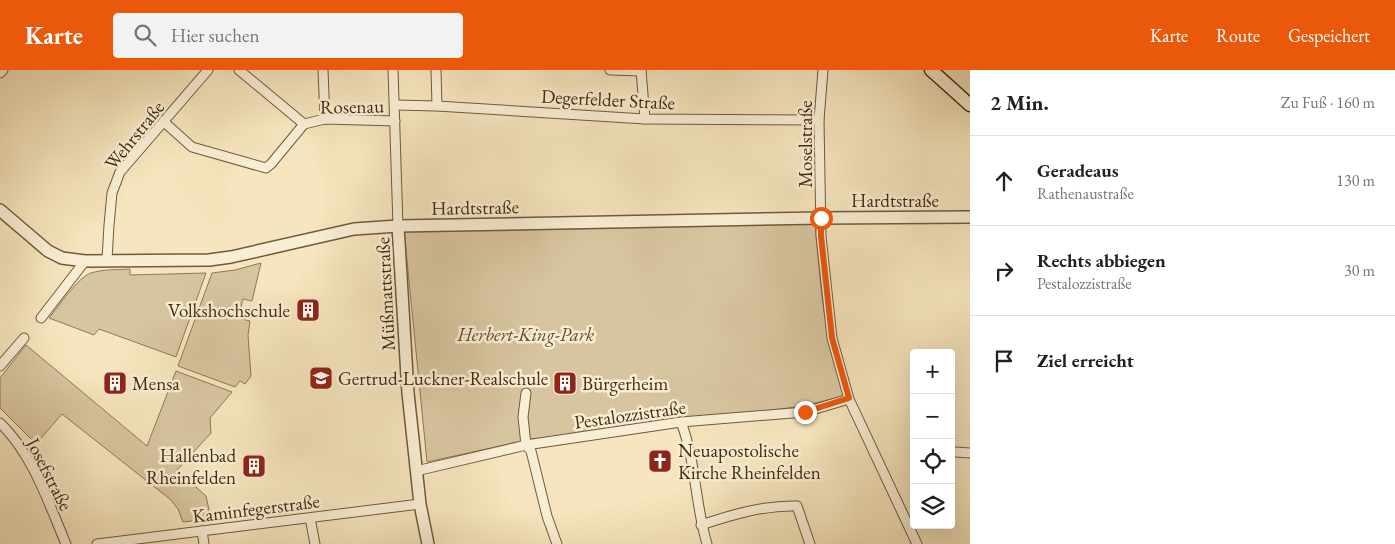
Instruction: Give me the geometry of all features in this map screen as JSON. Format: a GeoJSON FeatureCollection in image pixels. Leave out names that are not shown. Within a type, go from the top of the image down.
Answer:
{"type":"FeatureCollection","features":[{"type":"Feature","properties":{"kind":"main road"},"geometry":{"type":"LineString","coordinates":[[931,70],[970,105]]}},
{"type":"Feature","properties":{"kind":"street","name":"Wehrstraße"},"geometry":{"type":"LineString","coordinates":[[107,260],[112,193],[120,172],[208,70]]}},
{"type":"Feature","properties":{"kind":"street","name":"Rosenau"},"geometry":{"type":"LineString","coordinates":[[239,70],[304,124],[325,119],[395,121]]}},
{"type":"Feature","properties":{"kind":"street"},"geometry":{"type":"LineString","coordinates":[[323,70],[325,119]]}},
{"type":"Feature","properties":{"kind":"street","name":"Müßmattstraße"},"geometry":{"type":"LineString","coordinates":[[393,70],[398,226],[408,393],[420,504],[428,544]]}},
{"type":"Feature","properties":{"kind":"street"},"geometry":{"type":"LineString","coordinates":[[436,70],[437,106]]}},
{"type":"Feature","properties":{"kind":"street"},"geometry":{"type":"LineString","coordinates":[[610,70],[641,71],[645,119]]}},
{"type":"Feature","properties":{"kind":"street","name":"Moselstraße"},"geometry":{"type":"LineString","coordinates":[[823,70],[819,120],[821,236],[832,338],[849,398],[916,544]]}},
{"type":"Feature","properties":{"kind":"street","name":"Degerfelder Straße"},"geometry":{"type":"LineString","coordinates":[[395,105],[645,119],[819,120]]}},
{"type":"Feature","properties":{"kind":"street"},"geometry":{"type":"LineString","coordinates":[[164,122],[192,147],[266,168],[304,124]]}},
{"type":"Feature","properties":{"kind":"street","name":"Hardtstraße"},"geometry":{"type":"LineString","coordinates":[[0,210],[48,251],[62,258],[86,261],[209,260],[231,257],[354,229],[398,226],[970,217]]}},
{"type":"Feature","properties":{"kind":"street"},"geometry":{"type":"LineString","coordinates":[[41,318],[86,261]]}},
{"type":"Feature","properties":{"kind":"street"},"geometry":{"type":"LineString","coordinates":[[0,366],[24,338]]}},
{"type":"Feature","properties":{"kind":"street"},"geometry":{"type":"LineString","coordinates":[[526,393],[523,417],[526,444],[531,451],[540,491],[557,544]]}},
{"type":"Feature","properties":{"kind":"street","name":"Pestalozzistraße"},"geometry":{"type":"LineString","coordinates":[[416,471],[526,444],[681,422],[805,412],[849,398]]}},
{"type":"Feature","properties":{"kind":"street"},"geometry":{"type":"LineString","coordinates":[[681,422],[687,438],[701,524],[707,544]]}},
{"type":"Feature","properties":{"kind":"street","name":"Josefstraße"},"geometry":{"type":"LineString","coordinates":[[0,423],[9,432],[28,459],[66,544]]}},
{"type":"Feature","properties":{"kind":"street"},"geometry":{"type":"LineString","coordinates":[[956,452],[970,453]]}},
{"type":"Feature","properties":{"kind":"street","name":"Kaminfegerstraße"},"geometry":{"type":"LineString","coordinates":[[97,544],[420,504]]}},
{"type":"Feature","properties":{"kind":"street"},"geometry":{"type":"LineString","coordinates":[[701,524],[729,515],[767,508],[797,506],[810,544]]}},
{"type":"Feature","properties":{"kind":"street"},"geometry":{"type":"LineString","coordinates":[[310,518],[315,544]]}},
{"type":"Feature","properties":{"kind":"street"},"geometry":{"type":"LineString","coordinates":[[202,531],[204,544]]}},
{"type":"Feature","properties":{"kind":"green space","name":"Herbert-King-Park"},"geometry":{"type":"Polygon","coordinates":[[[815,223],[828,339],[844,396],[803,406],[733,415],[680,419],[527,440],[427,462],[404,230],[815,223]]]}},
{"type":"Feature","properties":{"kind":"green space"},"geometry":{"type":"Polygon","coordinates":[[[261,263],[252,301],[243,299],[238,318],[250,321],[248,335],[251,376],[245,384],[240,381],[235,387],[178,366],[212,273],[235,270],[261,263]]]}},
{"type":"Feature","properties":{"kind":"green space"},"geometry":{"type":"Polygon","coordinates":[[[130,269],[130,275],[206,273],[176,357],[99,329],[94,335],[49,318],[74,286],[86,276],[100,271],[130,269]]]}},
{"type":"Feature","properties":{"kind":"green space"},"geometry":{"type":"Polygon","coordinates":[[[26,345],[147,446],[176,371],[232,392],[210,418],[211,433],[177,470],[206,496],[211,519],[183,522],[178,509],[171,500],[62,414],[36,444],[0,408],[0,378],[26,345]]]}},
{"type":"Feature","properties":{"kind":"place","name":"Volkshochschule"},"geometry":{"type":"Point","coordinates":[308,310]}},
{"type":"Feature","properties":{"kind":"place","name":"Gertrud-Luckner-Realschule"},"geometry":{"type":"Point","coordinates":[321,378]}},
{"type":"Feature","properties":{"kind":"place","name":"Mensa"},"geometry":{"type":"Point","coordinates":[115,383]}},
{"type":"Feature","properties":{"kind":"place","name":"Bürgerheim"},"geometry":{"type":"Point","coordinates":[565,383]}},
{"type":"Feature","properties":{"kind":"place","name":"Neuapostolische Kirche Rheinfelden"},"geometry":{"type":"Point","coordinates":[660,461]}},
{"type":"Feature","properties":{"kind":"place","name":"Hallenbad Rheinfelden"},"geometry":{"type":"Point","coordinates":[254,466]}},
{"type":"Feature","properties":{"kind":"route"},"geometry":{"type":"LineString","coordinates":[[805,412],[849,398],[832,338],[821,236],[821,218]]}}]}
